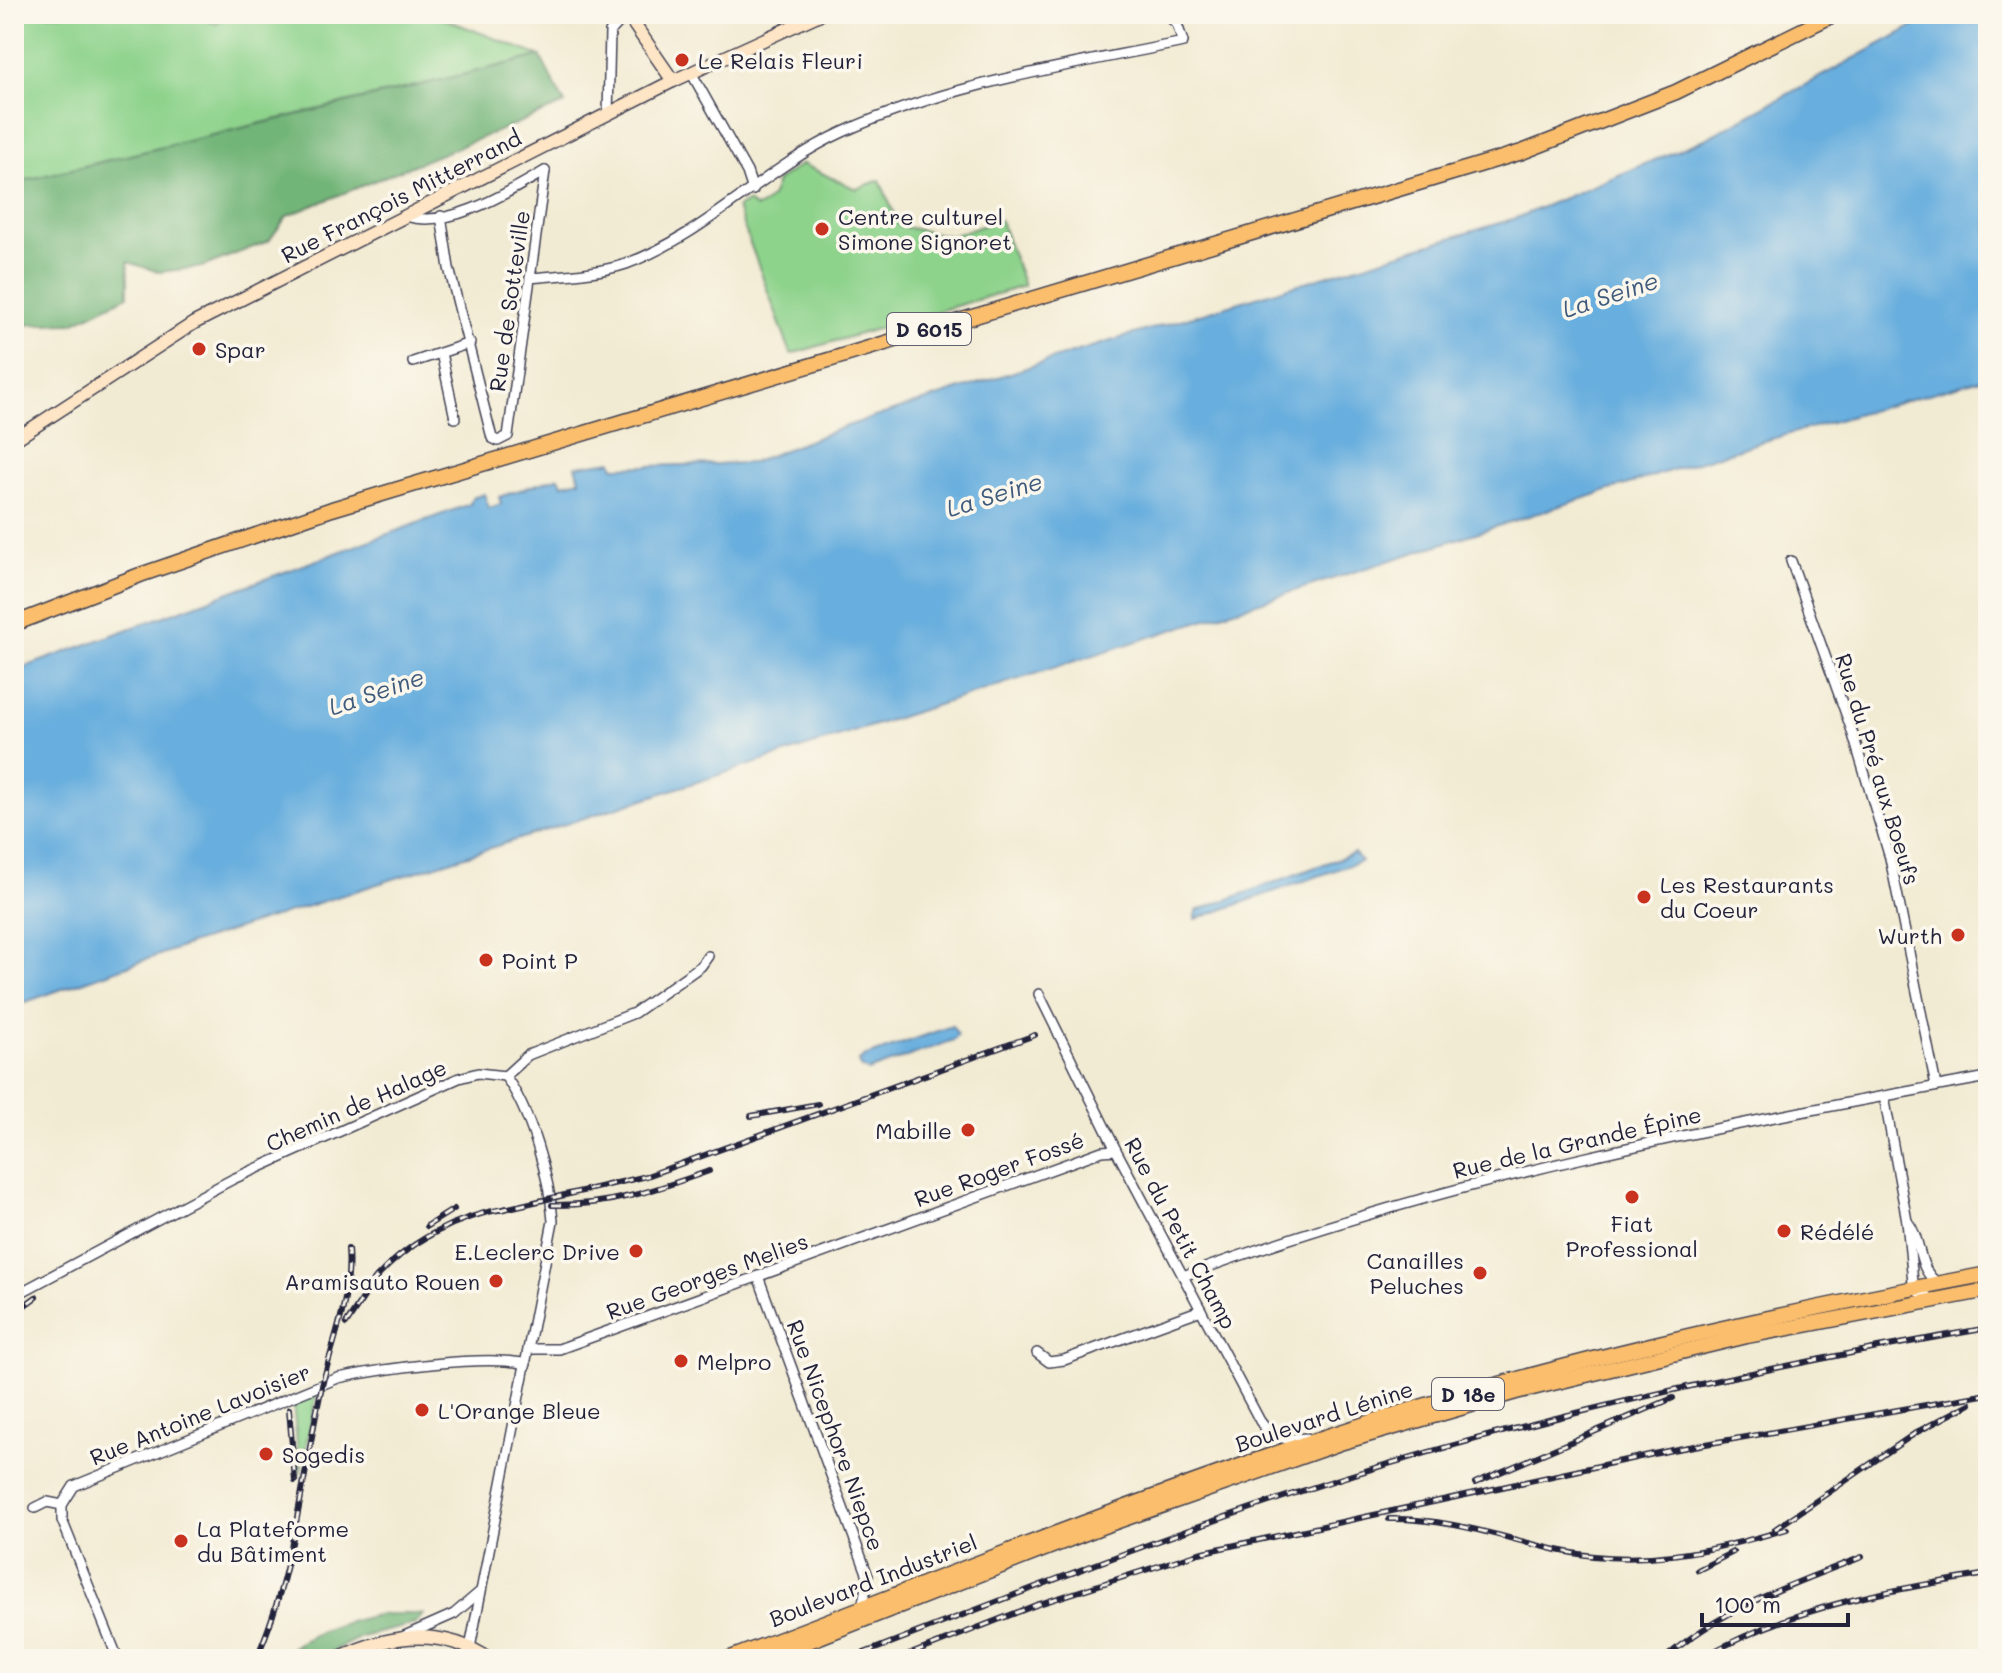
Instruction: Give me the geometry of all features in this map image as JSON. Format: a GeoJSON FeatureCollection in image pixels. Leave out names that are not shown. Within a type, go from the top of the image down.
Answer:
{"type":"FeatureCollection","features":[{"type":"Feature","properties":{"kind":"main road","name":"D 6015"},"geometry":{"type":"LineString","coordinates":[[14,624],[140,575],[332,509],[1522,152],[1676,92],[1835,14]]}},
{"type":"Feature","properties":{"kind":"main road","name":"Boulevard Lénine"},"geometry":{"type":"LineString","coordinates":[[1030,1548],[1327,1436],[1689,1335],[1988,1274]]}},
{"type":"Feature","properties":{"kind":"main road","name":"Boulevard Lénine"},"geometry":{"type":"LineString","coordinates":[[1922,1288],[1934,1300],[1988,1290]]}},
{"type":"Feature","properties":{"kind":"main road","name":"Boulevard Lénine"},"geometry":{"type":"LineString","coordinates":[[1030,1548],[1433,1415],[1922,1288]]}},
{"type":"Feature","properties":{"kind":"main road","name":"Boulevard Industriel"},"geometry":{"type":"LineString","coordinates":[[728,1659],[1030,1548]]}},
{"type":"Feature","properties":{"kind":"main road","name":"Boulevard Industriel"},"geometry":{"type":"LineString","coordinates":[[763,1659],[1030,1548]]}},
{"type":"Feature","properties":{"kind":"street"},"geometry":{"type":"LineString","coordinates":[[608,115],[610,32],[627,14],[673,81]]}},
{"type":"Feature","properties":{"kind":"street","name":"Rue François Mitterrand"},"geometry":{"type":"LineString","coordinates":[[14,440],[176,332],[673,81],[779,30],[820,14]]}},
{"type":"Feature","properties":{"kind":"street"},"geometry":{"type":"LineString","coordinates":[[530,278],[625,264],[651,252],[753,190],[829,138],[913,105],[1006,79],[1183,42],[1177,24],[1166,14]]}},
{"type":"Feature","properties":{"kind":"street"},"geometry":{"type":"LineString","coordinates":[[692,74],[747,172],[753,190]]}},
{"type":"Feature","properties":{"kind":"street","name":"Rue de Sotteville"},"geometry":{"type":"LineString","coordinates":[[441,216],[480,206],[545,171],[508,436],[498,441],[492,438],[470,343]]}},
{"type":"Feature","properties":{"kind":"street"},"geometry":{"type":"LineString","coordinates":[[407,216],[416,219],[441,216],[449,268],[470,343],[413,362]]}},
{"type":"Feature","properties":{"kind":"street"},"geometry":{"type":"LineString","coordinates":[[441,353],[455,418]]}},
{"type":"Feature","properties":{"kind":"street","name":"Rue du Pré aux Boeufs"},"geometry":{"type":"LineString","coordinates":[[1791,561],[1851,728],[1890,858],[1936,1086]]}},
{"type":"Feature","properties":{"kind":"street"},"geometry":{"type":"LineString","coordinates":[[470,1648],[551,1233],[548,1183],[527,1123],[505,1076],[528,1055],[634,1013],[701,966],[708,956]]}},
{"type":"Feature","properties":{"kind":"street","name":"Rue du Petit Champ"},"geometry":{"type":"LineString","coordinates":[[1039,994],[1116,1150],[1266,1431],[1290,1440],[1327,1436]]}},
{"type":"Feature","properties":{"kind":"street","name":"Chemin de Halage"},"geometry":{"type":"LineString","coordinates":[[14,1296],[233,1179],[459,1078],[478,1073],[505,1076]]}},
{"type":"Feature","properties":{"kind":"street","name":"Rue de la Grande Épine"},"geometry":{"type":"LineString","coordinates":[[1183,1276],[1348,1219],[1495,1176],[1988,1077]]}},
{"type":"Feature","properties":{"kind":"street"},"geometry":{"type":"LineString","coordinates":[[1884,1096],[1922,1288]]}},
{"type":"Feature","properties":{"kind":"street","name":"Rue Roger Fossé"},"geometry":{"type":"LineString","coordinates":[[895,1227],[1102,1151],[1116,1150]]}},
{"type":"Feature","properties":{"kind":"street"},"geometry":{"type":"LineString","coordinates":[[1907,1221],[1914,1230],[1922,1288]]}},
{"type":"Feature","properties":{"kind":"street","name":"Rue Georges Melies"},"geometry":{"type":"LineString","coordinates":[[529,1349],[559,1349],[895,1227]]}},
{"type":"Feature","properties":{"kind":"street","name":"Rue Nicephore Niepce"},"geometry":{"type":"LineString","coordinates":[[758,1276],[868,1576],[862,1608]]}},
{"type":"Feature","properties":{"kind":"street"},"geometry":{"type":"LineString","coordinates":[[1037,1353],[1049,1362],[1064,1360],[1201,1310]]}},
{"type":"Feature","properties":{"kind":"street","name":"Rue Antoine Lavoisier"},"geometry":{"type":"LineString","coordinates":[[62,1505],[68,1491],[81,1482],[338,1378],[369,1372],[492,1361],[526,1364]]}},
{"type":"Feature","properties":{"kind":"street"},"geometry":{"type":"LineString","coordinates":[[35,1508],[47,1502],[62,1505],[65,1529],[118,1659]]}},
{"type":"Feature","properties":{"kind":"street"},"geometry":{"type":"LineString","coordinates":[[336,1659],[401,1638],[454,1614],[481,1591]]}},
{"type":"Feature","properties":{"kind":"street"},"geometry":{"type":"LineString","coordinates":[[401,1638],[438,1638],[470,1648],[489,1659]]}},
{"type":"Feature","properties":{"kind":"green space"},"geometry":{"type":"Polygon","coordinates":[[[14,14],[191,14],[217,24],[224,14],[432,14],[540,56],[14,183],[14,14]]]}},
{"type":"Feature","properties":{"kind":"green space"},"geometry":{"type":"Polygon","coordinates":[[[540,56],[565,104],[287,216],[269,241],[202,267],[159,272],[128,262],[128,296],[73,323],[14,325],[14,183],[540,56]]]}},
{"type":"Feature","properties":{"kind":"green space"},"geometry":{"type":"Polygon","coordinates":[[[802,164],[856,189],[880,180],[899,226],[951,236],[1000,220],[1024,286],[791,354],[737,208],[747,202],[756,208],[765,203],[773,194],[777,181],[802,164]]]}},
{"type":"Feature","properties":{"kind":"green space"},"geometry":{"type":"Polygon","coordinates":[[[317,1393],[300,1475],[293,1403],[317,1393]]]}},
{"type":"Feature","properties":{"kind":"green space"},"geometry":{"type":"Polygon","coordinates":[[[381,1614],[423,1614],[415,1624],[361,1637],[316,1659],[278,1659],[313,1635],[381,1614]]]}},
{"type":"Feature","properties":{"kind":"water","name":"La Seine"},"geometry":{"type":"Polygon","coordinates":[[[1936,14],[1988,14],[1988,377],[1754,444],[190,944],[14,1006],[14,671],[470,504],[472,498],[484,494],[489,508],[501,504],[499,497],[559,477],[562,484],[580,480],[576,466],[612,461],[614,467],[751,463],[844,427],[1075,352],[1516,218],[1705,139],[1936,14]]]}},
{"type":"Feature","properties":{"kind":"water"},"geometry":{"type":"Polygon","coordinates":[[[1354,853],[1361,861],[1196,919],[1196,911],[1354,853]]]}},
{"type":"Feature","properties":{"kind":"water"},"geometry":{"type":"Polygon","coordinates":[[[952,1026],[958,1035],[954,1040],[868,1071],[861,1067],[859,1061],[864,1057],[952,1026]]]}},
{"type":"Feature","properties":{"kind":"railway"},"geometry":{"type":"LineString","coordinates":[[500,1210],[647,1176],[1035,1035]]}},
{"type":"Feature","properties":{"kind":"railway"},"geometry":{"type":"LineString","coordinates":[[751,1116],[818,1104]]}},
{"type":"Feature","properties":{"kind":"railway"},"geometry":{"type":"LineString","coordinates":[[552,1205],[613,1200],[709,1171]]}},
{"type":"Feature","properties":{"kind":"railway"},"geometry":{"type":"LineString","coordinates":[[371,1284],[399,1256],[433,1234],[469,1217],[508,1208]]}},
{"type":"Feature","properties":{"kind":"railway"},"geometry":{"type":"LineString","coordinates":[[427,1226],[454,1209]]}},
{"type":"Feature","properties":{"kind":"railway"},"geometry":{"type":"LineString","coordinates":[[256,1659],[280,1594],[296,1525],[322,1386],[341,1318],[347,1284],[348,1249]]}},
{"type":"Feature","properties":{"kind":"railway"},"geometry":{"type":"LineString","coordinates":[[346,1324],[377,1277]]}},
{"type":"Feature","properties":{"kind":"railway"},"geometry":{"type":"LineString","coordinates":[[14,1313],[36,1297]]}},
{"type":"Feature","properties":{"kind":"railway"},"geometry":{"type":"LineString","coordinates":[[849,1659],[1217,1520],[1422,1454],[1663,1392],[1988,1328]]}},
{"type":"Feature","properties":{"kind":"railway"},"geometry":{"type":"LineString","coordinates":[[898,1659],[1036,1605],[1199,1553],[1672,1450],[1988,1394]]}},
{"type":"Feature","properties":{"kind":"railway"},"geometry":{"type":"LineString","coordinates":[[1475,1483],[1673,1398]]}},
{"type":"Feature","properties":{"kind":"railway"},"geometry":{"type":"LineString","coordinates":[[1775,1529],[1917,1432],[1970,1404]]}},
{"type":"Feature","properties":{"kind":"railway"},"geometry":{"type":"LineString","coordinates":[[289,1409],[295,1481]]}},
{"type":"Feature","properties":{"kind":"railway"},"geometry":{"type":"LineString","coordinates":[[1389,1519],[1453,1525],[1557,1550],[1616,1558],[1674,1555],[1730,1545],[1787,1529]]}},
{"type":"Feature","properties":{"kind":"railway"},"geometry":{"type":"LineString","coordinates":[[1698,1570],[1733,1552]]}},
{"type":"Feature","properties":{"kind":"railway"},"geometry":{"type":"LineString","coordinates":[[1664,1659],[1686,1641],[1734,1611],[1862,1557]]}},
{"type":"Feature","properties":{"kind":"railway"},"geometry":{"type":"LineString","coordinates":[[1700,1659],[1734,1641],[1804,1613],[1876,1594],[1988,1574]]}},
{"type":"Feature","properties":{"kind":"place","name":"Le Relais Fleuri"},"geometry":{"type":"Point","coordinates":[682,60]}},
{"type":"Feature","properties":{"kind":"place","name":"Centre culturel Simone Signoret"},"geometry":{"type":"Point","coordinates":[822,229]}},
{"type":"Feature","properties":{"kind":"place","name":"Spar"},"geometry":{"type":"Point","coordinates":[199,349]}},
{"type":"Feature","properties":{"kind":"place","name":"Les Restaurants du Coeur"},"geometry":{"type":"Point","coordinates":[1644,897]}},
{"type":"Feature","properties":{"kind":"place","name":"Wurth"},"geometry":{"type":"Point","coordinates":[1958,935]}},
{"type":"Feature","properties":{"kind":"place","name":"Point P"},"geometry":{"type":"Point","coordinates":[486,960]}},
{"type":"Feature","properties":{"kind":"place","name":"Mabille"},"geometry":{"type":"Point","coordinates":[968,1130]}},
{"type":"Feature","properties":{"kind":"place","name":"Fiat Professional"},"geometry":{"type":"Point","coordinates":[1632,1197]}},
{"type":"Feature","properties":{"kind":"place","name":"Rédélé"},"geometry":{"type":"Point","coordinates":[1784,1231]}},
{"type":"Feature","properties":{"kind":"place","name":"E.Leclerc Drive"},"geometry":{"type":"Point","coordinates":[636,1251]}},
{"type":"Feature","properties":{"kind":"place","name":"Canailles Peluches"},"geometry":{"type":"Point","coordinates":[1480,1273]}},
{"type":"Feature","properties":{"kind":"place","name":"Aramisauto Rouen"},"geometry":{"type":"Point","coordinates":[496,1281]}},
{"type":"Feature","properties":{"kind":"place","name":"Melpro"},"geometry":{"type":"Point","coordinates":[681,1361]}},
{"type":"Feature","properties":{"kind":"place","name":"L'Orange Bleue"},"geometry":{"type":"Point","coordinates":[422,1410]}},
{"type":"Feature","properties":{"kind":"place","name":"Sogedis"},"geometry":{"type":"Point","coordinates":[266,1454]}},
{"type":"Feature","properties":{"kind":"place","name":"La Plateforme du Bâtiment"},"geometry":{"type":"Point","coordinates":[181,1541]}}]}
